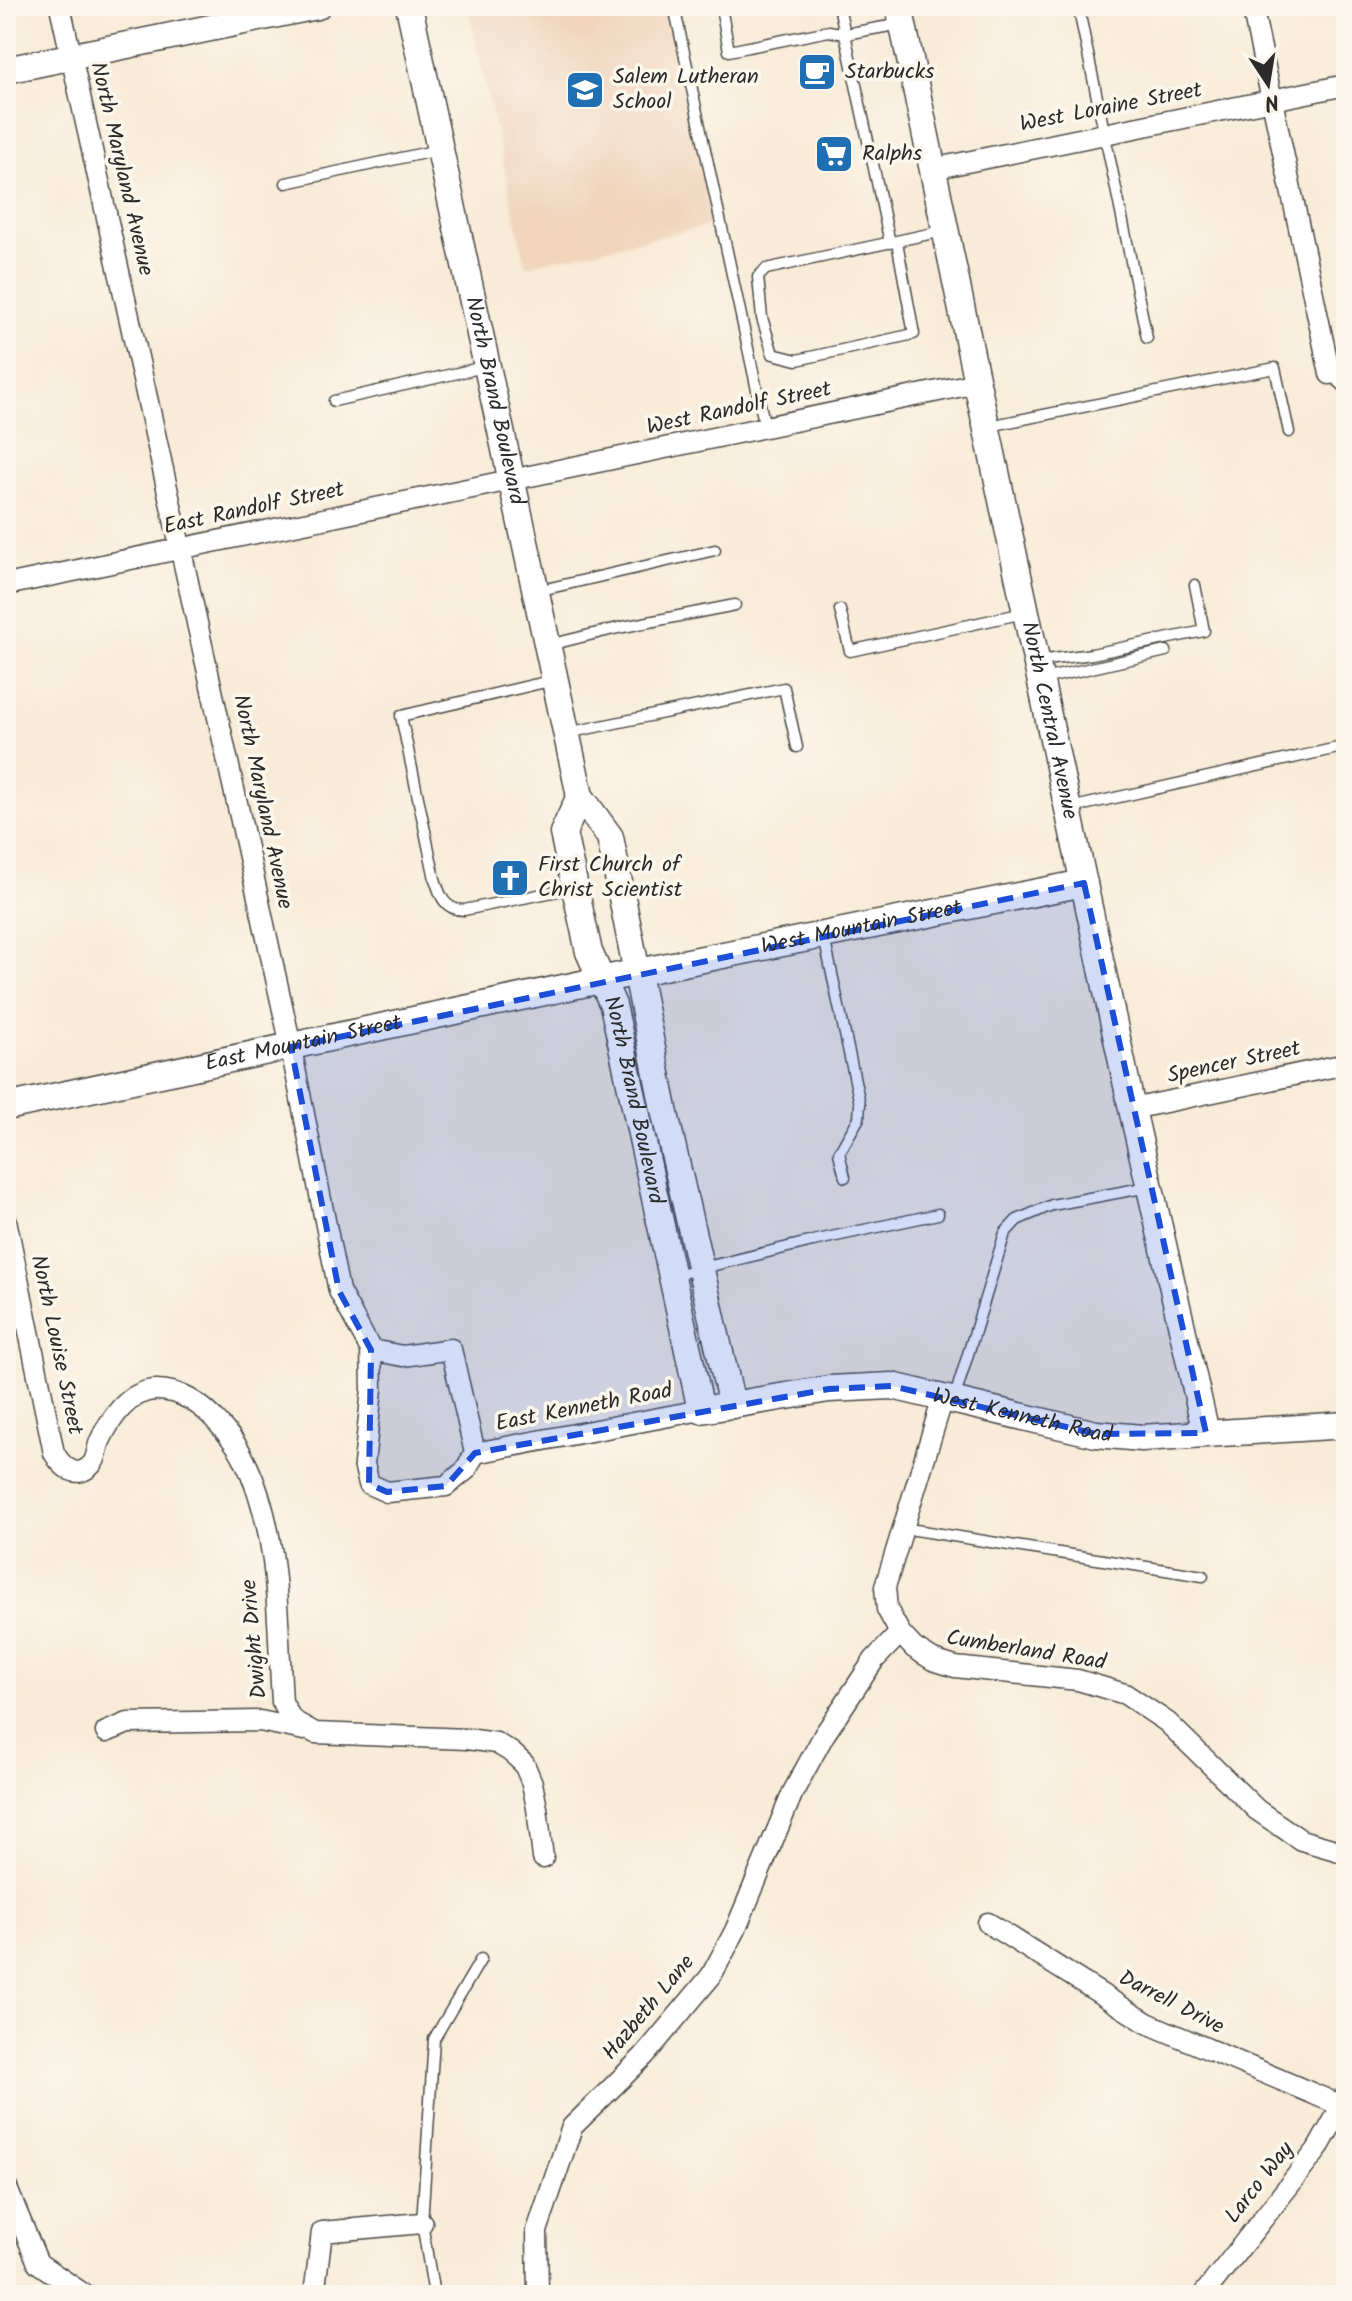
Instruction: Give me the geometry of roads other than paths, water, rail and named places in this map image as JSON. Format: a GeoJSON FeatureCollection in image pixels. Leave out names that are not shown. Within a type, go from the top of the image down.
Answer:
{"type":"FeatureCollection","features":[{"type":"Feature","properties":{"kind":"street","name":"North Maryland Avenue"},"geometry":{"type":"LineString","coordinates":[[60,6],[291,1047],[339,1291],[371,1350],[372,1389],[364,1464],[369,1484],[387,1492],[446,1486],[466,1470],[475,1453]]}},
{"type":"Feature","properties":{"kind":"street"},"geometry":{"type":"LineString","coordinates":[[6,70],[235,19],[317,6]]}},
{"type":"Feature","properties":{"kind":"street","name":"North Brand Boulevard"},"geometry":{"type":"LineString","coordinates":[[409,6],[580,796],[610,837],[665,1114],[732,1405]]}},
{"type":"Feature","properties":{"kind":"street"},"geometry":{"type":"LineString","coordinates":[[1252,6],[1330,374]]}},
{"type":"Feature","properties":{"kind":"street","name":"North Central Avenue"},"geometry":{"type":"LineString","coordinates":[[901,15],[1132,1109],[1206,1433]]}},
{"type":"Feature","properties":{"kind":"street","name":"West Loraine Street"},"geometry":{"type":"LineString","coordinates":[[932,169],[1346,85]]}},
{"type":"Feature","properties":{"kind":"street","name":"West Randolf Street"},"geometry":{"type":"LineString","coordinates":[[511,481],[977,383]]}},
{"type":"Feature","properties":{"kind":"street","name":"East Randolf Street"},"geometry":{"type":"LineString","coordinates":[[6,585],[511,481]]}},
{"type":"Feature","properties":{"kind":"street","name":"North Brand Boulevard"},"geometry":{"type":"LineString","coordinates":[[580,796],[563,833],[589,952],[613,1005],[701,1410]]}},
{"type":"Feature","properties":{"kind":"street","name":"West Mountain Street"},"geometry":{"type":"LineString","coordinates":[[602,980],[1084,883]]}},
{"type":"Feature","properties":{"kind":"street","name":"East Mountain Street"},"geometry":{"type":"LineString","coordinates":[[6,1107],[602,980]]}},
{"type":"Feature","properties":{"kind":"street","name":"Spencer Street"},"geometry":{"type":"LineString","coordinates":[[1132,1109],[1346,1064]]}},
{"type":"Feature","properties":{"kind":"street","name":"North Louise Street"},"geometry":{"type":"LineString","coordinates":[[6,1220],[54,1453],[62,1467],[74,1472]]}},
{"type":"Feature","properties":{"kind":"street"},"geometry":{"type":"LineString","coordinates":[[371,1350],[403,1356],[451,1349],[475,1453]]}},
{"type":"Feature","properties":{"kind":"street","name":"West Kenneth Road"},"geometry":{"type":"LineString","coordinates":[[701,1410],[829,1389],[892,1386],[1096,1434],[1142,1438],[1346,1425]]}},
{"type":"Feature","properties":{"kind":"street","name":"Dwight Drive"},"geometry":{"type":"LineString","coordinates":[[74,1472],[93,1463],[101,1440],[125,1403],[141,1393],[156,1390],[175,1392],[200,1404],[214,1418],[243,1456],[269,1534],[282,1702],[292,1720],[315,1733]]}},
{"type":"Feature","properties":{"kind":"street","name":"Cumberland Road"},"geometry":{"type":"LineString","coordinates":[[948,1400],[885,1587],[887,1609],[900,1633],[914,1648],[933,1660],[955,1667],[1078,1680],[1125,1694],[1167,1722],[1257,1810],[1301,1840],[1346,1853]]}},
{"type":"Feature","properties":{"kind":"street","name":"East Kenneth Road"},"geometry":{"type":"LineString","coordinates":[[475,1453],[701,1410]]}},
{"type":"Feature","properties":{"kind":"street","name":"Hazbeth Lane"},"geometry":{"type":"LineString","coordinates":[[538,2295],[537,2231],[572,2127],[644,2056],[711,1976],[735,1931],[793,1792],[824,1735],[874,1660],[900,1633]]}},
{"type":"Feature","properties":{"kind":"street"},"geometry":{"type":"LineString","coordinates":[[106,1732],[128,1723],[260,1721],[315,1733],[496,1743],[524,1764],[532,1783],[543,1858]]}},
{"type":"Feature","properties":{"kind":"street","name":"Darrell Drive"},"geometry":{"type":"LineString","coordinates":[[988,1923],[1147,2023],[1344,2101]]}},
{"type":"Feature","properties":{"kind":"street","name":"Larco Way"},"geometry":{"type":"LineString","coordinates":[[1203,2295],[1317,2150],[1344,2101]]}},
{"type":"Feature","properties":{"kind":"street"},"geometry":{"type":"LineString","coordinates":[[6,2186],[38,2263],[85,2295]]}},
{"type":"Feature","properties":{"kind":"street"},"geometry":{"type":"LineString","coordinates":[[314,2295],[322,2232],[422,2223]]}},
{"type":"Feature","properties":{"kind":"lane"},"geometry":{"type":"LineString","coordinates":[[674,6],[765,427]]}},
{"type":"Feature","properties":{"kind":"lane"},"geometry":{"type":"LineString","coordinates":[[722,6],[729,51],[829,31],[845,34],[901,15]]}},
{"type":"Feature","properties":{"kind":"lane"},"geometry":{"type":"LineString","coordinates":[[839,6],[894,242],[914,334],[797,360],[773,354],[762,318],[758,277],[766,269],[894,242],[945,231]]}},
{"type":"Feature","properties":{"kind":"lane"},"geometry":{"type":"LineString","coordinates":[[1078,6],[1147,338]]}},
{"type":"Feature","properties":{"kind":"lane"},"geometry":{"type":"LineString","coordinates":[[286,183],[440,150]]}},
{"type":"Feature","properties":{"kind":"lane"},"geometry":{"type":"LineString","coordinates":[[334,401],[486,366]]}},
{"type":"Feature","properties":{"kind":"lane"},"geometry":{"type":"LineString","coordinates":[[986,427],[1275,368],[1289,432]]}},
{"type":"Feature","properties":{"kind":"lane"},"geometry":{"type":"LineString","coordinates":[[1330,374],[1346,388]]}},
{"type":"Feature","properties":{"kind":"lane"},"geometry":{"type":"LineString","coordinates":[[535,591],[715,550]]}},
{"type":"Feature","properties":{"kind":"lane"},"geometry":{"type":"LineString","coordinates":[[1038,670],[1092,654],[1204,631],[1195,585]]}},
{"type":"Feature","properties":{"kind":"lane"},"geometry":{"type":"LineString","coordinates":[[547,646],[618,628],[735,605]]}},
{"type":"Feature","properties":{"kind":"lane"},"geometry":{"type":"LineString","coordinates":[[840,610],[850,651],[1026,612]]}},
{"type":"Feature","properties":{"kind":"lane"},"geometry":{"type":"LineString","coordinates":[[1038,670],[1166,651]]}},
{"type":"Feature","properties":{"kind":"lane"},"geometry":{"type":"LineString","coordinates":[[554,680],[401,716],[435,879],[446,904],[464,910],[575,888]]}},
{"type":"Feature","properties":{"kind":"lane"},"geometry":{"type":"LineString","coordinates":[[566,734],[784,688],[797,747]]}},
{"type":"Feature","properties":{"kind":"lane"},"geometry":{"type":"LineString","coordinates":[[1068,808],[1342,747],[1346,766]]}},
{"type":"Feature","properties":{"kind":"lane"},"geometry":{"type":"LineString","coordinates":[[823,935],[860,1104],[859,1118],[839,1153],[845,1177]]}},
{"type":"Feature","properties":{"kind":"lane"},"geometry":{"type":"LineString","coordinates":[[948,1400],[1005,1233],[1017,1220],[1052,1205],[1150,1186]]}},
{"type":"Feature","properties":{"kind":"lane"},"geometry":{"type":"LineString","coordinates":[[672,1276],[938,1214]]}},
{"type":"Feature","properties":{"kind":"lane"},"geometry":{"type":"LineString","coordinates":[[6,1325],[27,1321]]}},
{"type":"Feature","properties":{"kind":"lane"},"geometry":{"type":"LineString","coordinates":[[903,1528],[1203,1576]]}},
{"type":"Feature","properties":{"kind":"lane"},"geometry":{"type":"LineString","coordinates":[[434,2295],[422,2223],[434,2039],[481,1959]]}},
{"type":"Feature","properties":{"kind":"place","name":"Starbucks"},"geometry":{"type":"Point","coordinates":[817,72]}},
{"type":"Feature","properties":{"kind":"place","name":"Salem Lutheran School"},"geometry":{"type":"Point","coordinates":[585,90]}},
{"type":"Feature","properties":{"kind":"place","name":"Ralphs"},"geometry":{"type":"Point","coordinates":[834,154]}},
{"type":"Feature","properties":{"kind":"place","name":"First Church of Christ Scientist"},"geometry":{"type":"Point","coordinates":[510,878]}}]}
